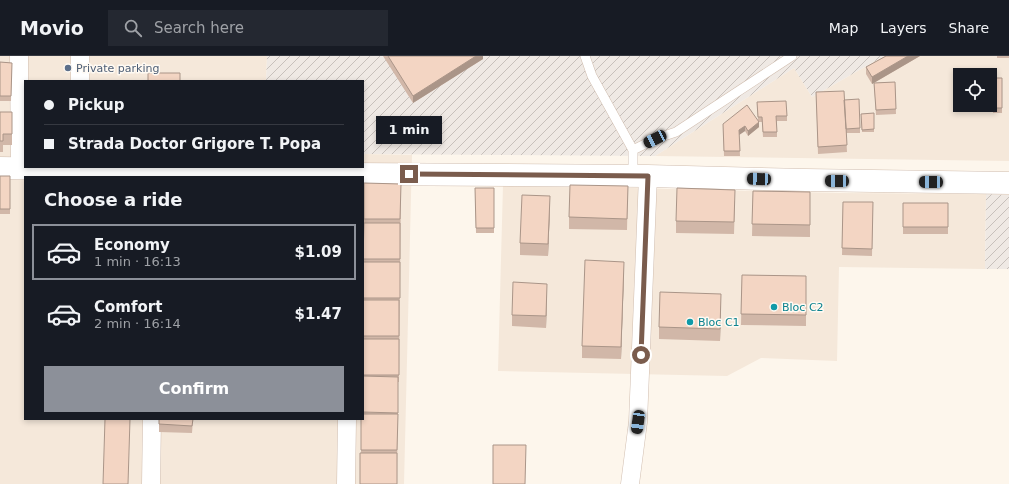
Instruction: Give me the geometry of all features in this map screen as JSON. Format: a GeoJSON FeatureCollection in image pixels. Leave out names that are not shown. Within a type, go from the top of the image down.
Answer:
{"type":"FeatureCollection","features":[{"type":"Feature","properties":{"kind":"street"},"geometry":{"type":"LineString","coordinates":[[19,56],[10,168],[82,168],[161,174],[641,176],[1009,183]]}},
{"type":"Feature","properties":{"kind":"street"},"geometry":{"type":"LineString","coordinates":[[80,56],[80,80]]}},
{"type":"Feature","properties":{"kind":"street"},"geometry":{"type":"LineString","coordinates":[[630,484],[638,422],[641,176]]}},
{"type":"Feature","properties":{"kind":"street"},"geometry":{"type":"LineString","coordinates":[[151,484],[152,420]]}},
{"type":"Feature","properties":{"kind":"street"},"geometry":{"type":"LineString","coordinates":[[346,484],[347,420]]}},
{"type":"Feature","properties":{"kind":"lane"},"geometry":{"type":"LineString","coordinates":[[585,56],[592,76],[633,150],[641,176]]}},
{"type":"Feature","properties":{"kind":"lane"},"geometry":{"type":"LineString","coordinates":[[633,150],[655,139],[676,132],[792,56]]}},
{"type":"Feature","properties":{"kind":"shaded area"},"geometry":{"type":"Polygon","coordinates":[[[0,56],[267,56],[266,80],[24,80],[24,168],[364,168],[364,154],[412,155],[404,484],[0,484],[0,56]]]}},
{"type":"Feature","properties":{"kind":"shaded area"},"geometry":{"type":"Polygon","coordinates":[[[267,56],[884,56],[812,97],[794,68],[655,156],[364,154],[364,80],[266,80],[267,56]]]}},
{"type":"Feature","properties":{"kind":"shaded area"},"geometry":{"type":"Polygon","coordinates":[[[884,56],[1009,56],[1009,161],[655,156],[794,68],[812,97],[884,56]]]}},
{"type":"Feature","properties":{"kind":"shaded area"},"geometry":{"type":"Polygon","coordinates":[[[503,185],[841,193],[986,194],[985,269],[839,267],[837,361],[761,358],[727,376],[498,371],[503,185]]]}},
{"type":"Feature","properties":{"kind":"shaded area"},"geometry":{"type":"Polygon","coordinates":[[[986,194],[1009,195],[1009,269],[985,269],[986,194]]]}},
{"type":"Feature","properties":{"kind":"building"},"geometry":{"type":"Polygon","coordinates":[[[388,56],[476,56],[413,96],[388,56]]]}},
{"type":"Feature","properties":{"kind":"building"},"geometry":{"type":"Polygon","coordinates":[[[886,56],[908,56],[872,77],[866,67],[886,56]]]}},
{"type":"Feature","properties":{"kind":"building"},"geometry":{"type":"Polygon","coordinates":[[[0,62],[12,63],[11,96],[0,96],[0,62]]]}},
{"type":"Feature","properties":{"kind":"building"},"geometry":{"type":"Polygon","coordinates":[[[148,73],[180,73],[180,80],[148,80],[148,73]]]}},
{"type":"Feature","properties":{"kind":"building"},"geometry":{"type":"Polygon","coordinates":[[[997,78],[1002,78],[1002,108],[997,108],[997,78]]]}},
{"type":"Feature","properties":{"kind":"building"},"geometry":{"type":"Polygon","coordinates":[[[895,82],[896,109],[876,110],[874,83],[895,82]]]}},
{"type":"Feature","properties":{"kind":"building"},"geometry":{"type":"Polygon","coordinates":[[[844,91],[847,145],[818,147],[816,92],[844,91]]]}},
{"type":"Feature","properties":{"kind":"building"},"geometry":{"type":"Polygon","coordinates":[[[859,99],[860,128],[846,129],[844,100],[859,99]]]}},
{"type":"Feature","properties":{"kind":"building"},"geometry":{"type":"Polygon","coordinates":[[[786,101],[787,116],[776,116],[777,132],[763,132],[762,117],[758,117],[757,102],[786,101]]]}},
{"type":"Feature","properties":{"kind":"building"},"geometry":{"type":"Polygon","coordinates":[[[747,105],[759,122],[748,131],[745,126],[739,130],[740,151],[724,151],[723,124],[747,105]]]}},
{"type":"Feature","properties":{"kind":"building"},"geometry":{"type":"Polygon","coordinates":[[[0,112],[12,112],[12,134],[3,134],[3,141],[0,141],[0,112]]]}},
{"type":"Feature","properties":{"kind":"building"},"geometry":{"type":"Polygon","coordinates":[[[874,113],[874,129],[862,130],[861,114],[874,113]]]}},
{"type":"Feature","properties":{"kind":"building"},"geometry":{"type":"Polygon","coordinates":[[[0,176],[10,176],[10,209],[0,209],[0,176]]]}},
{"type":"Feature","properties":{"kind":"building"},"geometry":{"type":"Polygon","coordinates":[[[364,183],[401,184],[400,219],[364,219],[364,183]]]}},
{"type":"Feature","properties":{"kind":"building"},"geometry":{"type":"Polygon","coordinates":[[[570,185],[628,186],[627,219],[569,217],[570,185]]]}},
{"type":"Feature","properties":{"kind":"building"},"geometry":{"type":"Polygon","coordinates":[[[475,188],[494,188],[494,228],[476,228],[475,188]]]}},
{"type":"Feature","properties":{"kind":"building"},"geometry":{"type":"Polygon","coordinates":[[[677,188],[735,190],[734,222],[676,221],[677,188]]]}},
{"type":"Feature","properties":{"kind":"building"},"geometry":{"type":"Polygon","coordinates":[[[753,191],[810,192],[810,225],[752,224],[753,191]]]}},
{"type":"Feature","properties":{"kind":"building"},"geometry":{"type":"Polygon","coordinates":[[[522,195],[550,196],[548,244],[520,243],[522,195]]]}},
{"type":"Feature","properties":{"kind":"building"},"geometry":{"type":"Polygon","coordinates":[[[843,202],[873,202],[872,249],[842,248],[843,202]]]}},
{"type":"Feature","properties":{"kind":"building"},"geometry":{"type":"Polygon","coordinates":[[[903,203],[948,203],[948,227],[903,227],[903,203]]]}},
{"type":"Feature","properties":{"kind":"building"},"geometry":{"type":"Polygon","coordinates":[[[364,223],[400,223],[400,259],[364,259],[364,223]]]}},
{"type":"Feature","properties":{"kind":"building"},"geometry":{"type":"Polygon","coordinates":[[[585,260],[624,262],[621,347],[582,346],[585,260]]]}},
{"type":"Feature","properties":{"kind":"building"},"geometry":{"type":"Polygon","coordinates":[[[364,262],[400,262],[400,298],[364,298],[364,262]]]}},
{"type":"Feature","properties":{"kind":"building","name":"Bloc C2"},"geometry":{"type":"Polygon","coordinates":[[[742,275],[806,276],[806,315],[741,314],[742,275]]]}},
{"type":"Feature","properties":{"kind":"building"},"geometry":{"type":"Polygon","coordinates":[[[513,282],[547,284],[546,316],[512,315],[513,282]]]}},
{"type":"Feature","properties":{"kind":"building","name":"Bloc C1"},"geometry":{"type":"Polygon","coordinates":[[[660,292],[721,294],[720,329],[659,327],[660,292]]]}},
{"type":"Feature","properties":{"kind":"building"},"geometry":{"type":"Polygon","coordinates":[[[364,300],[399,300],[399,336],[364,336],[364,300]]]}},
{"type":"Feature","properties":{"kind":"building"},"geometry":{"type":"Polygon","coordinates":[[[364,339],[399,339],[399,375],[364,375],[364,339]]]}},
{"type":"Feature","properties":{"kind":"building"},"geometry":{"type":"Polygon","coordinates":[[[364,376],[398,377],[398,413],[364,412],[364,376]]]}},
{"type":"Feature","properties":{"kind":"building"},"geometry":{"type":"Polygon","coordinates":[[[364,414],[398,414],[397,450],[361,450],[361,420],[364,420],[364,414]]]}},
{"type":"Feature","properties":{"kind":"building"},"geometry":{"type":"Polygon","coordinates":[[[105,420],[130,420],[128,484],[103,484],[105,420]]]}},
{"type":"Feature","properties":{"kind":"building"},"geometry":{"type":"Polygon","coordinates":[[[159,420],[193,420],[192,426],[159,424],[159,420]]]}},
{"type":"Feature","properties":{"kind":"building"},"geometry":{"type":"Polygon","coordinates":[[[493,445],[526,445],[525,484],[493,484],[493,445]]]}},
{"type":"Feature","properties":{"kind":"building"},"geometry":{"type":"Polygon","coordinates":[[[360,453],[397,453],[397,484],[360,484],[360,453]]]}},
{"type":"Feature","properties":{"kind":"place","name":"Private parking"},"geometry":{"type":"Point","coordinates":[68,68]}},
{"type":"Feature","properties":{"kind":"place","name":"Bloc C2"},"geometry":{"type":"Point","coordinates":[774,307]}},
{"type":"Feature","properties":{"kind":"place","name":"Bloc C1"},"geometry":{"type":"Point","coordinates":[690,322]}},
{"type":"Feature","properties":{"kind":"route"},"geometry":{"type":"LineString","coordinates":[[409,174],[648,176],[641,355]]}}]}
